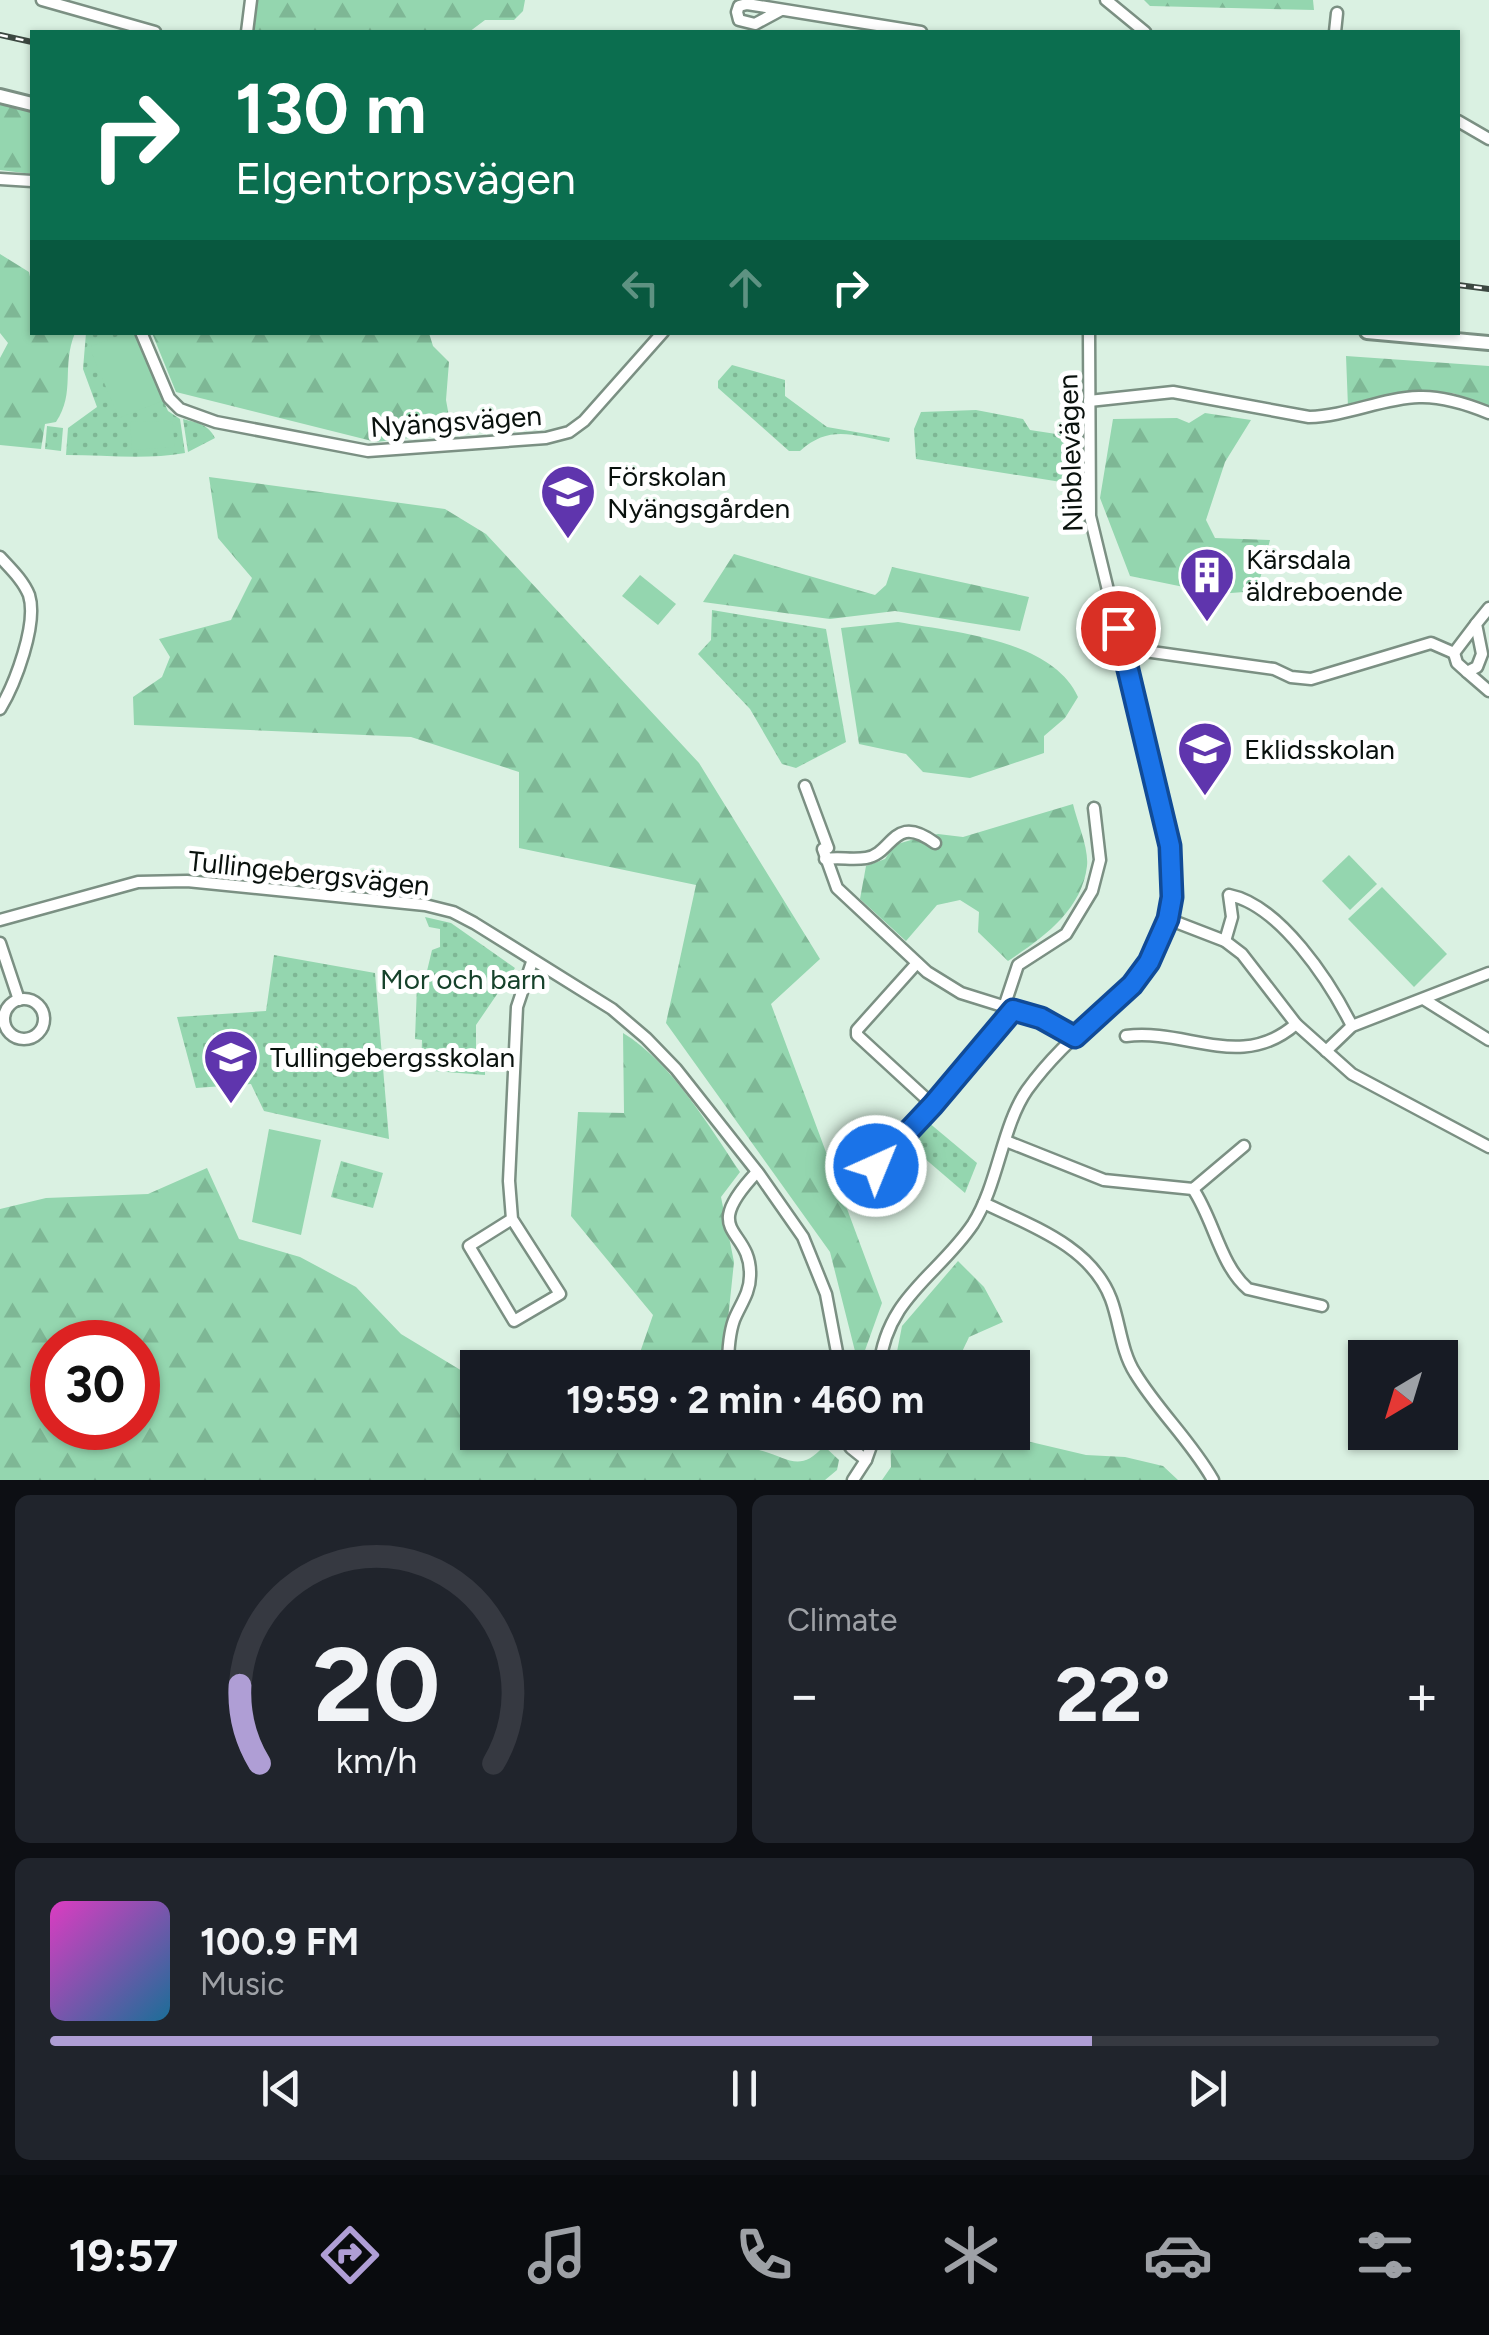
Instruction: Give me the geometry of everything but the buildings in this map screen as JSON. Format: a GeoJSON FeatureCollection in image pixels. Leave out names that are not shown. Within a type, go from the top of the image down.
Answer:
{"type":"FeatureCollection","features":[{"type":"Feature","properties":{"kind":"main road"},"geometry":{"type":"LineString","coordinates":[[0,96],[30,104]]}},
{"type":"Feature","properties":{"kind":"main road"},"geometry":{"type":"LineString","coordinates":[[1400,335],[1489,343]]}},
{"type":"Feature","properties":{"kind":"street"},"geometry":{"type":"LineString","coordinates":[[42,0],[148,30]]}},
{"type":"Feature","properties":{"kind":"street"},"geometry":{"type":"LineString","coordinates":[[247,30],[251,0]]}},
{"type":"Feature","properties":{"kind":"street"},"geometry":{"type":"LineString","coordinates":[[1106,0],[1143,30]]}},
{"type":"Feature","properties":{"kind":"street"},"geometry":{"type":"LineString","coordinates":[[781,10],[894,30]]}},
{"type":"Feature","properties":{"kind":"street"},"geometry":{"type":"LineString","coordinates":[[1335,30],[1337,13]]}},
{"type":"Feature","properties":{"kind":"street"},"geometry":{"type":"LineString","coordinates":[[1460,121],[1489,139]]}},
{"type":"Feature","properties":{"kind":"street"},"geometry":{"type":"LineString","coordinates":[[0,179],[30,181]]}},
{"type":"Feature","properties":{"kind":"street","name":"Nyängsvägen"},"geometry":{"type":"LineString","coordinates":[[142,335],[169,398],[180,409],[216,422],[368,451],[546,438],[569,432],[584,421],[659,335]]}},
{"type":"Feature","properties":{"kind":"street","name":"Nibblevägen"},"geometry":{"type":"LineString","coordinates":[[884,1350],[895,1315],[961,1240],[984,1203],[1025,1093],[1075,1037],[1132,985],[1149,962],[1168,919],[1172,897],[1170,846],[1090,516],[1089,335]]}},
{"type":"Feature","properties":{"kind":"street"},"geometry":{"type":"LineString","coordinates":[[1089,401],[1173,392],[1309,417],[1332,417],[1417,396],[1463,403],[1489,413]]}},
{"type":"Feature","properties":{"kind":"street"},"geometry":{"type":"LineString","coordinates":[[0,557],[23,583],[31,607],[20,667],[0,709]]}},
{"type":"Feature","properties":{"kind":"street"},"geometry":{"type":"LineString","coordinates":[[1489,608],[1454,652],[1456,663],[1489,691]]}},
{"type":"Feature","properties":{"kind":"street"},"geometry":{"type":"LineString","coordinates":[[1468,672],[1478,667],[1481,660],[1476,624]]}},
{"type":"Feature","properties":{"kind":"street"},"geometry":{"type":"LineString","coordinates":[[1122,648],[1274,669],[1291,677],[1312,679],[1431,644],[1454,652]]}},
{"type":"Feature","properties":{"kind":"street"},"geometry":{"type":"LineString","coordinates":[[805,786],[828,848],[823,849],[836,888],[917,963],[961,993],[1041,1018],[1075,1037]]}},
{"type":"Feature","properties":{"kind":"street"},"geometry":{"type":"LineString","coordinates":[[876,1166],[933,1105],[1008,1009],[1018,965],[1066,934],[1092,890],[1100,860],[1094,808]]}},
{"type":"Feature","properties":{"kind":"street"},"geometry":{"type":"LineString","coordinates":[[825,859],[878,854],[902,832],[935,842]]}},
{"type":"Feature","properties":{"kind":"street","name":"Tullingebergsvägen"},"geometry":{"type":"LineString","coordinates":[[0,920],[122,885],[188,881],[453,912],[612,1009],[676,1069],[790,1217],[814,1260],[826,1294],[837,1350]]}},
{"type":"Feature","properties":{"kind":"street"},"geometry":{"type":"LineString","coordinates":[[1225,941],[1232,916],[1230,895],[1252,902],[1295,941],[1352,1026]]}},
{"type":"Feature","properties":{"kind":"street"},"geometry":{"type":"LineString","coordinates":[[1168,919],[1225,941],[1258,972],[1296,1024],[1370,1086],[1489,1147]]}},
{"type":"Feature","properties":{"kind":"street"},"geometry":{"type":"LineString","coordinates":[[0,943],[19,1000]]}},
{"type":"Feature","properties":{"kind":"street"},"geometry":{"type":"LineString","coordinates":[[512,1219],[469,1246],[514,1321],[560,1294],[512,1219],[509,1181],[517,1007],[532,962]]}},
{"type":"Feature","properties":{"kind":"street"},"geometry":{"type":"LineString","coordinates":[[917,963],[857,1030],[857,1035],[933,1105]]}},
{"type":"Feature","properties":{"kind":"street"},"geometry":{"type":"LineString","coordinates":[[1326,1050],[1352,1026],[1489,973]]}},
{"type":"Feature","properties":{"kind":"street"},"geometry":{"type":"LineString","coordinates":[[1425,1000],[1489,1040]]}},
{"type":"Feature","properties":{"kind":"street"},"geometry":{"type":"LineString","coordinates":[[1126,1036],[1257,1046],[1296,1024]]}},
{"type":"Feature","properties":{"kind":"street"},"geometry":{"type":"LineString","coordinates":[[1006,1141],[1104,1180],[1193,1189],[1244,1146]]}},
{"type":"Feature","properties":{"kind":"street"},"geometry":{"type":"LineString","coordinates":[[730,1350],[732,1330],[747,1294],[750,1275],[748,1258],[731,1233],[728,1219],[736,1198],[757,1172]]}},
{"type":"Feature","properties":{"kind":"street"},"geometry":{"type":"LineString","coordinates":[[1193,1189],[1242,1284],[1248,1289],[1322,1306]]}},
{"type":"Feature","properties":{"kind":"street"},"geometry":{"type":"LineString","coordinates":[[984,1203],[1064,1243],[1094,1268],[1112,1300],[1135,1373],[1213,1480]]}},
{"type":"Feature","properties":{"kind":"street"},"geometry":{"type":"LineString","coordinates":[[853,1450],[866,1460]]}},
{"type":"Feature","properties":{"kind":"street"},"geometry":{"type":"LineString","coordinates":[[852,1480],[870,1450]]}},
{"type":"Feature","properties":{"kind":"green space"},"geometry":{"type":"Polygon","coordinates":[[[257,0],[525,0],[523,11],[514,20],[485,20],[472,30],[254,30],[257,0]]]}},
{"type":"Feature","properties":{"kind":"green space"},"geometry":{"type":"Polygon","coordinates":[[[1144,0],[1313,0],[1314,10],[1150,6],[1144,0]]]}},
{"type":"Feature","properties":{"kind":"green space"},"geometry":{"type":"Polygon","coordinates":[[[0,104],[30,112],[30,174],[0,170],[0,104]]]}},
{"type":"Feature","properties":{"kind":"green space"},"geometry":{"type":"Polygon","coordinates":[[[0,254],[29,272],[30,335],[74,335],[62,411],[56,422],[45,424],[41,449],[0,445],[0,358],[8,343],[0,333],[0,254]]]}},
{"type":"Feature","properties":{"kind":"green space"},"geometry":{"type":"Polygon","coordinates":[[[86,335],[141,335],[168,398],[164,402],[168,411],[180,419],[185,453],[141,457],[66,455],[68,428],[97,407],[83,369],[86,335]]]}},
{"type":"Feature","properties":{"kind":"green space"},"geometry":{"type":"Polygon","coordinates":[[[121,335],[135,335],[162,401],[119,418],[89,347],[121,335]]]}},
{"type":"Feature","properties":{"kind":"green space"},"geometry":{"type":"Polygon","coordinates":[[[153,335],[430,335],[433,346],[449,362],[446,400],[452,433],[376,442],[176,392],[153,335]]]}},
{"type":"Feature","properties":{"kind":"green space"},"geometry":{"type":"Polygon","coordinates":[[[1346,356],[1489,366],[1489,407],[1453,393],[1413,392],[1348,407],[1346,356]]]}},
{"type":"Feature","properties":{"kind":"green space"},"geometry":{"type":"Polygon","coordinates":[[[732,365],[785,380],[785,396],[827,427],[890,438],[889,442],[843,434],[822,437],[800,451],[789,451],[718,388],[718,381],[732,365]]]}},
{"type":"Feature","properties":{"kind":"green space"},"geometry":{"type":"Polygon","coordinates":[[[976,410],[1023,419],[1030,430],[1076,437],[1073,463],[1078,510],[1068,513],[1061,482],[916,459],[914,429],[921,412],[976,410]]]}},
{"type":"Feature","properties":{"kind":"green space"},"geometry":{"type":"Polygon","coordinates":[[[1205,413],[1251,420],[1225,462],[1206,520],[1215,538],[1270,540],[1257,591],[1218,594],[1130,576],[1100,498],[1113,419],[1177,418],[1189,423],[1205,413]]]}},
{"type":"Feature","properties":{"kind":"green space"},"geometry":{"type":"Polygon","coordinates":[[[183,419],[206,427],[215,438],[188,452],[183,419]]]}},
{"type":"Feature","properties":{"kind":"green space"},"geometry":{"type":"Polygon","coordinates":[[[172,421],[175,447],[132,450],[130,422],[172,421]]]}},
{"type":"Feature","properties":{"kind":"green space"},"geometry":{"type":"Polygon","coordinates":[[[47,426],[63,428],[61,451],[45,449],[47,426]]]}},
{"type":"Feature","properties":{"kind":"green space"},"geometry":{"type":"Polygon","coordinates":[[[209,477],[445,509],[486,534],[699,763],[820,959],[771,1004],[882,1303],[865,1350],[855,1350],[830,1252],[666,1023],[696,885],[519,848],[519,772],[411,737],[134,725],[133,697],[162,677],[170,657],[159,639],[231,620],[252,578],[218,538],[209,477]]]}},
{"type":"Feature","properties":{"kind":"green space"},"geometry":{"type":"Polygon","coordinates":[[[734,554],[875,595],[886,585],[892,567],[1029,597],[1020,631],[895,611],[830,619],[703,602],[734,554]]]}},
{"type":"Feature","properties":{"kind":"green space"},"geometry":{"type":"Polygon","coordinates":[[[640,575],[676,604],[658,625],[622,596],[640,575]]]}},
{"type":"Feature","properties":{"kind":"green space"},"geometry":{"type":"Polygon","coordinates":[[[712,610],[826,629],[846,742],[796,768],[782,764],[750,709],[698,654],[711,640],[712,610]]]}},
{"type":"Feature","properties":{"kind":"green space"},"geometry":{"type":"Polygon","coordinates":[[[898,622],[972,635],[1024,650],[1065,678],[1078,697],[1065,718],[1044,736],[1044,753],[970,778],[923,772],[906,754],[859,744],[841,628],[898,622]]]}},
{"type":"Feature","properties":{"kind":"green space"},"geometry":{"type":"Polygon","coordinates":[[[1073,804],[1086,851],[1084,882],[1058,922],[1008,961],[978,932],[979,912],[960,900],[937,905],[906,941],[860,899],[866,866],[885,859],[894,845],[938,834],[963,837],[1073,804]]]}},
{"type":"Feature","properties":{"kind":"green space"},"geometry":{"type":"Polygon","coordinates":[[[1349,855],[1377,884],[1350,910],[1322,881],[1349,855]]]}},
{"type":"Feature","properties":{"kind":"green space"},"geometry":{"type":"Polygon","coordinates":[[[1382,887],[1447,954],[1414,987],[1348,919],[1382,887]]]}},
{"type":"Feature","properties":{"kind":"green space","name":"Mor och barn"},"geometry":{"type":"Polygon","coordinates":[[[425,917],[451,923],[515,968],[476,1025],[476,1060],[485,1061],[485,1075],[421,1070],[422,1040],[415,1039],[417,985],[427,971],[432,950],[440,947],[440,929],[429,927],[425,917]]]}},
{"type":"Feature","properties":{"kind":"green space"},"geometry":{"type":"Polygon","coordinates":[[[274,955],[375,973],[389,1139],[264,1111],[251,1084],[196,1088],[177,1017],[266,1011],[274,955]]]}},
{"type":"Feature","properties":{"kind":"green space"},"geometry":{"type":"Polygon","coordinates":[[[623,1033],[641,1045],[673,1078],[740,1172],[721,1197],[734,1262],[725,1350],[641,1350],[653,1315],[571,1216],[578,1112],[624,1113],[623,1033]]]}},
{"type":"Feature","properties":{"kind":"green space"},"geometry":{"type":"Polygon","coordinates":[[[928,1122],[977,1163],[965,1193],[909,1145],[928,1122]]]}},
{"type":"Feature","properties":{"kind":"green space"},"geometry":{"type":"Polygon","coordinates":[[[269,1129],[321,1140],[301,1235],[252,1222],[269,1129]]]}},
{"type":"Feature","properties":{"kind":"green space"},"geometry":{"type":"Polygon","coordinates":[[[341,1161],[383,1173],[373,1208],[331,1197],[341,1161]]]}},
{"type":"Feature","properties":{"kind":"green space"},"geometry":{"type":"Polygon","coordinates":[[[207,1168],[239,1239],[300,1257],[356,1287],[401,1334],[460,1370],[460,1450],[757,1450],[800,1461],[820,1450],[828,1450],[839,1460],[837,1470],[825,1480],[0,1480],[0,1209],[46,1198],[148,1194],[207,1168]]]}},
{"type":"Feature","properties":{"kind":"green space"},"geometry":{"type":"Polygon","coordinates":[[[958,1261],[984,1287],[1003,1322],[969,1337],[963,1350],[897,1350],[902,1326],[958,1261]]]}},
{"type":"Feature","properties":{"kind":"green space"},"geometry":{"type":"Polygon","coordinates":[[[1030,1442],[1163,1466],[1178,1480],[882,1480],[891,1467],[891,1450],[1030,1450],[1030,1442]]]}},
{"type":"Feature","properties":{"kind":"railway"},"geometry":{"type":"LineString","coordinates":[[0,35],[30,42]]}},
{"type":"Feature","properties":{"kind":"railway"},"geometry":{"type":"LineString","coordinates":[[1460,285],[1489,289]]}},
{"type":"Feature","properties":{"kind":"place","name":"Förskolan Nyängsgården"},"geometry":{"type":"Point","coordinates":[568,541]}},
{"type":"Feature","properties":{"kind":"place","name":"Kärsdala äldreboende"},"geometry":{"type":"Point","coordinates":[1207,624]}},
{"type":"Feature","properties":{"kind":"place","name":"Eklidsskolan"},"geometry":{"type":"Point","coordinates":[1205,798]}},
{"type":"Feature","properties":{"kind":"place","name":"Tullingebergsskolan"},"geometry":{"type":"Point","coordinates":[231,1106]}},
{"type":"Feature","properties":{"kind":"route"},"geometry":{"type":"LineString","coordinates":[[876,1166],[1013,1010],[1041,1018],[1075,1037],[1132,985],[1160,940],[1172,897],[1170,846],[1118,628]]}}]}
